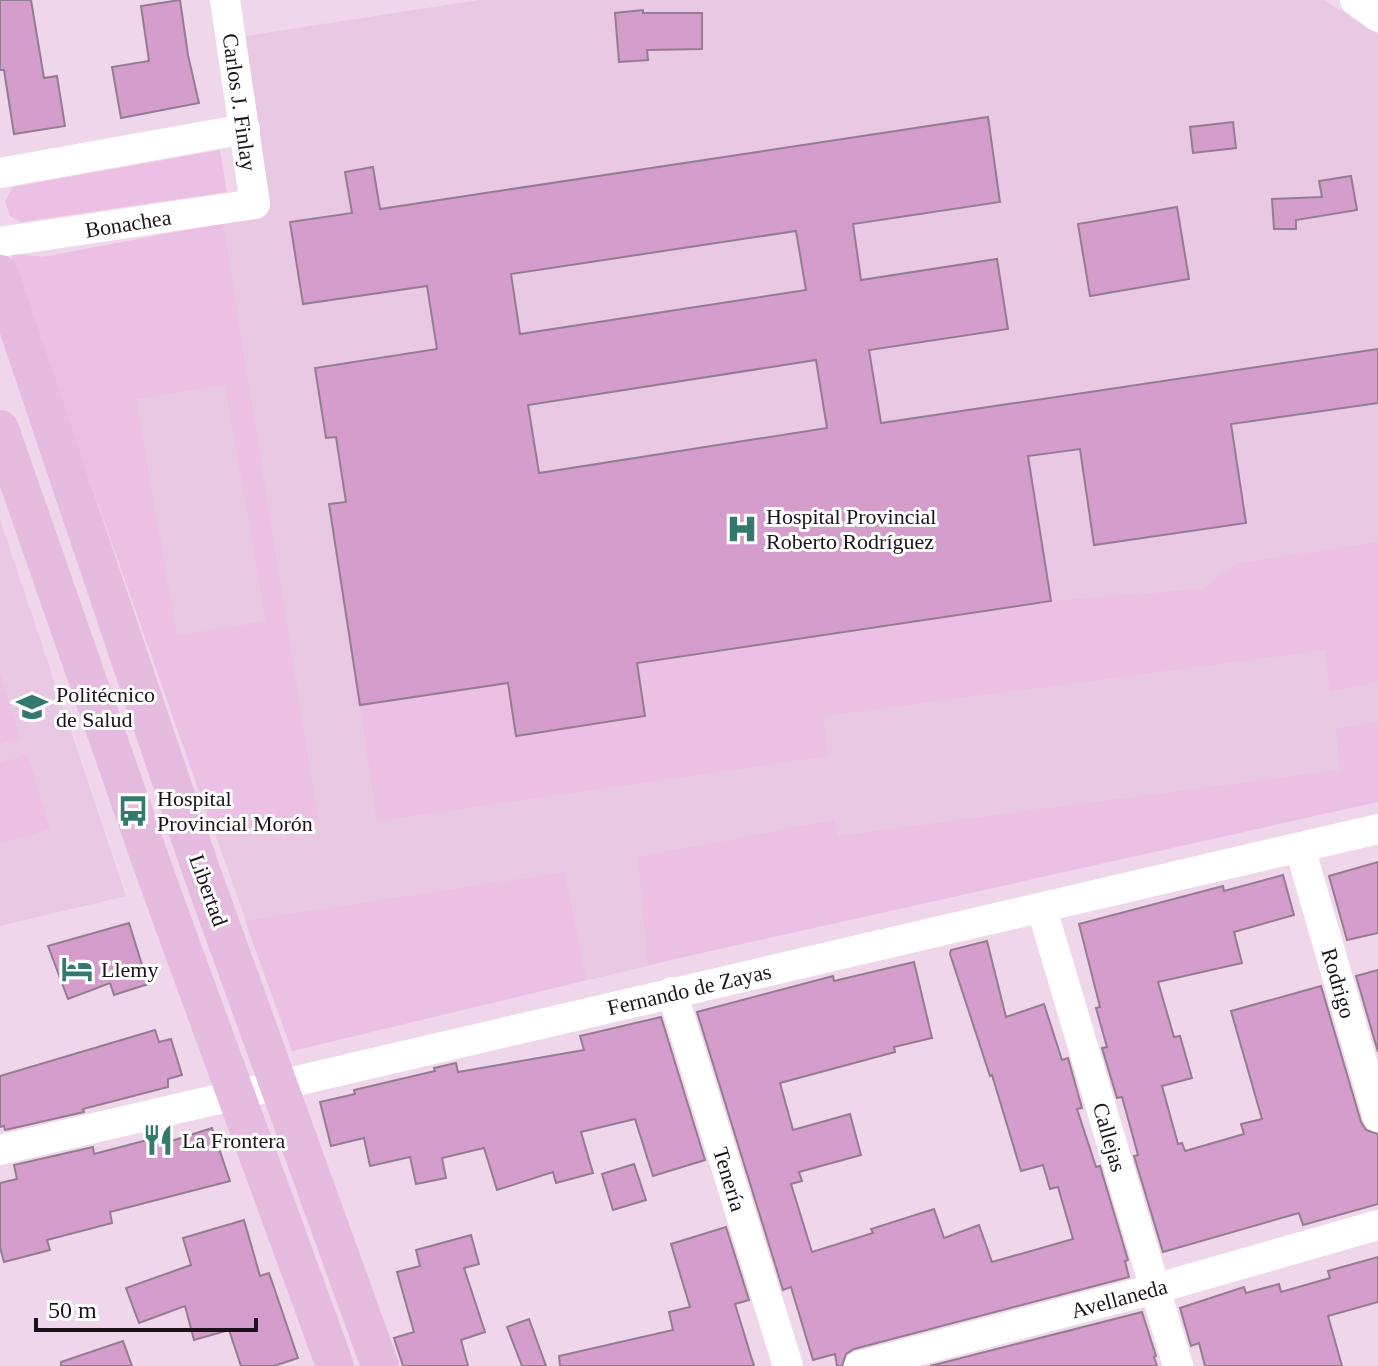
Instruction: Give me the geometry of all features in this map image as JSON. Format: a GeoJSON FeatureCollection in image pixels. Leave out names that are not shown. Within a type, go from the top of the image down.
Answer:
{"type":"FeatureCollection","features":[{"type":"Feature","properties":{"kind":"main road","name":"Libertad"},"geometry":{"type":"LineString","coordinates":[[0,274],[196,855],[380,1366]]}},
{"type":"Feature","properties":{"kind":"main road","name":"Libertad"},"geometry":{"type":"LineString","coordinates":[[0,429],[156,876],[335,1366]]}},
{"type":"Feature","properties":{"kind":"street","name":"Carlos J. Finlay"},"geometry":{"type":"LineString","coordinates":[[225,0],[255,204]]}},
{"type":"Feature","properties":{"kind":"street"},"geometry":{"type":"LineString","coordinates":[[1355,0],[1378,17]]}},
{"type":"Feature","properties":{"kind":"street"},"geometry":{"type":"LineString","coordinates":[[0,173],[245,129]]}},
{"type":"Feature","properties":{"kind":"street","name":"Bonachea"},"geometry":{"type":"LineString","coordinates":[[0,242],[255,204]]}},
{"type":"Feature","properties":{"kind":"street","name":"Fernando de Zayas"},"geometry":{"type":"LineString","coordinates":[[0,1150],[1378,829]]}},
{"type":"Feature","properties":{"kind":"street","name":"Rodrigo"},"geometry":{"type":"LineString","coordinates":[[1300,848],[1378,1117]]}},
{"type":"Feature","properties":{"kind":"street","name":"Callejas"},"geometry":{"type":"LineString","coordinates":[[1042,909],[1178,1366]]}},
{"type":"Feature","properties":{"kind":"street","name":"Tenería"},"geometry":{"type":"LineString","coordinates":[[672,992],[788,1366]]}},
{"type":"Feature","properties":{"kind":"street","name":"Avellaneda"},"geometry":{"type":"LineString","coordinates":[[859,1366],[1154,1289],[1378,1225]]}},
{"type":"Feature","properties":{"kind":"shaded area","name":"Hospital Provincial Roberto Rodríguez"},"geometry":{"type":"Polygon","coordinates":[[[479,0],[1324,0],[1378,34],[1378,801],[913,902],[292,1051],[10,253],[43,257],[248,219],[220,40],[479,0]]]}},
{"type":"Feature","properties":{"kind":"shaded area"},"geometry":{"type":"Polygon","coordinates":[[[220,150],[227,192],[21,222],[10,216],[5,201],[13,187],[220,150]]]}},
{"type":"Feature","properties":{"kind":"shaded area"},"geometry":{"type":"Polygon","coordinates":[[[223,223],[318,820],[214,834],[10,253],[43,257],[223,223]],[[225,385],[136,399],[177,636],[266,621],[225,385]]]}},
{"type":"Feature","properties":{"kind":"shaded area","name":"Politécnico de Salud"},"geometry":{"type":"Polygon","coordinates":[[[0,519],[126,896],[0,926],[0,519]]]}},
{"type":"Feature","properties":{"kind":"shaded area"},"geometry":{"type":"Polygon","coordinates":[[[1378,542],[1378,682],[1330,691],[1325,650],[823,716],[828,756],[377,821],[360,705],[508,683],[516,736],[644,716],[637,663],[1051,601],[1202,589],[1235,564],[1378,542]]]}},
{"type":"Feature","properties":{"kind":"shaded area"},"geometry":{"type":"Polygon","coordinates":[[[0,675],[20,738],[0,744],[0,675]]]}},
{"type":"Feature","properties":{"kind":"shaded area"},"geometry":{"type":"Polygon","coordinates":[[[1378,721],[1378,802],[648,965],[638,857],[834,820],[838,836],[1340,770],[1336,729],[1378,721]]]}},
{"type":"Feature","properties":{"kind":"shaded area"},"geometry":{"type":"Polygon","coordinates":[[[27,754],[50,829],[0,843],[0,762],[27,754]]]}},
{"type":"Feature","properties":{"kind":"shaded area"},"geometry":{"type":"Polygon","coordinates":[[[565,872],[586,980],[292,1051],[245,921],[565,872]]]}},
{"type":"Feature","properties":{"kind":"building"},"geometry":{"type":"Polygon","coordinates":[[[0,0],[31,0],[44,78],[57,76],[65,126],[14,134],[4,70],[0,70],[0,0]]]}},
{"type":"Feature","properties":{"kind":"building"},"geometry":{"type":"Polygon","coordinates":[[[180,0],[199,103],[121,118],[112,67],[149,61],[141,6],[180,0]]]}},
{"type":"Feature","properties":{"kind":"building"},"geometry":{"type":"Polygon","coordinates":[[[643,10],[643,13],[702,13],[702,49],[647,50],[648,60],[619,62],[615,13],[643,10]]]}},
{"type":"Feature","properties":{"kind":"building"},"geometry":{"type":"Polygon","coordinates":[[[988,117],[1000,202],[853,224],[861,280],[997,259],[1008,329],[869,350],[881,423],[1378,349],[1378,403],[1231,424],[1246,523],[1094,545],[1080,449],[1028,456],[1051,601],[637,663],[645,716],[516,736],[508,683],[360,705],[329,504],[346,502],[336,437],[326,438],[315,368],[437,349],[427,286],[303,304],[290,222],[352,213],[345,172],[373,167],[380,209],[988,117]],[[796,231],[511,274],[520,334],[806,290],[796,231]],[[816,360],[528,405],[539,473],[827,428],[816,360]]]}},
{"type":"Feature","properties":{"kind":"building"},"geometry":{"type":"Polygon","coordinates":[[[1233,122],[1236,148],[1193,153],[1190,127],[1233,122]]]}},
{"type":"Feature","properties":{"kind":"building"},"geometry":{"type":"Polygon","coordinates":[[[1351,176],[1357,210],[1296,220],[1296,229],[1274,229],[1272,199],[1322,197],[1319,181],[1351,176]]]}},
{"type":"Feature","properties":{"kind":"building"},"geometry":{"type":"Polygon","coordinates":[[[1177,207],[1189,279],[1090,296],[1078,224],[1177,207]]]}},
{"type":"Feature","properties":{"kind":"building"},"geometry":{"type":"Polygon","coordinates":[[[1378,862],[1378,933],[1347,940],[1329,876],[1378,862]]]}},
{"type":"Feature","properties":{"kind":"building"},"geometry":{"type":"Polygon","coordinates":[[[1283,875],[1294,915],[1234,932],[1242,963],[1158,982],[1174,1037],[1180,1036],[1192,1078],[1162,1086],[1178,1144],[1182,1143],[1185,1151],[1244,1134],[1241,1124],[1262,1119],[1231,1011],[1321,986],[1361,1122],[1366,1130],[1378,1134],[1378,1204],[1303,1225],[1299,1213],[1163,1252],[1134,1156],[1138,1155],[1122,1097],[1117,1098],[1102,1048],[1107,1047],[1096,1008],[1100,1007],[1079,924],[1223,886],[1224,891],[1283,875]]]}},
{"type":"Feature","properties":{"kind":"building"},"geometry":{"type":"Polygon","coordinates":[[[129,923],[148,984],[114,995],[110,983],[68,999],[48,946],[129,923]]]}},
{"type":"Feature","properties":{"kind":"building"},"geometry":{"type":"Polygon","coordinates":[[[987,941],[1006,1017],[1044,1004],[1062,1060],[1068,1058],[1082,1108],[1077,1109],[1096,1167],[1100,1166],[1128,1260],[1125,1261],[1129,1277],[854,1349],[846,1354],[842,1366],[837,1366],[835,1354],[813,1360],[791,1287],[783,1290],[697,1012],[833,976],[834,981],[914,962],[932,1038],[894,1047],[895,1052],[780,1083],[793,1130],[850,1114],[861,1155],[799,1172],[802,1181],[791,1184],[812,1252],[934,1209],[944,1238],[979,1225],[992,1262],[1073,1239],[1058,1187],[1050,1189],[1043,1165],[1021,1171],[950,954],[951,950],[987,941]]]}},
{"type":"Feature","properties":{"kind":"building"},"geometry":{"type":"Polygon","coordinates":[[[1378,970],[1378,1052],[1356,976],[1378,970]]]}},
{"type":"Feature","properties":{"kind":"building"},"geometry":{"type":"Polygon","coordinates":[[[661,1017],[705,1160],[653,1176],[635,1119],[581,1132],[593,1173],[556,1183],[553,1172],[497,1190],[484,1148],[442,1158],[446,1178],[416,1184],[410,1157],[370,1166],[364,1138],[331,1146],[320,1102],[456,1063],[458,1072],[584,1050],[580,1036],[661,1017]]]}},
{"type":"Feature","properties":{"kind":"building"},"geometry":{"type":"Polygon","coordinates":[[[155,1030],[159,1042],[171,1039],[182,1075],[168,1079],[168,1087],[83,1109],[84,1112],[5,1130],[4,1126],[0,1127],[0,1076],[155,1030]]]}},
{"type":"Feature","properties":{"kind":"building"},"geometry":{"type":"Polygon","coordinates":[[[212,1128],[230,1181],[110,1212],[112,1223],[47,1240],[50,1250],[4,1262],[0,1247],[0,1183],[17,1179],[14,1165],[93,1147],[94,1154],[151,1139],[153,1147],[212,1128]]]}},
{"type":"Feature","properties":{"kind":"building"},"geometry":{"type":"Polygon","coordinates":[[[634,1164],[646,1200],[613,1210],[602,1174],[634,1164]]]}},
{"type":"Feature","properties":{"kind":"building"},"geometry":{"type":"Polygon","coordinates":[[[244,1220],[260,1276],[269,1273],[298,1358],[274,1366],[241,1366],[229,1330],[194,1340],[185,1306],[139,1323],[126,1288],[191,1265],[183,1238],[244,1220]]]}},
{"type":"Feature","properties":{"kind":"building"},"geometry":{"type":"Polygon","coordinates":[[[726,1227],[749,1300],[735,1304],[754,1366],[560,1366],[559,1356],[673,1330],[669,1312],[690,1307],[671,1244],[726,1227]]]}},
{"type":"Feature","properties":{"kind":"building"},"geometry":{"type":"Polygon","coordinates":[[[471,1235],[479,1264],[464,1268],[485,1332],[461,1340],[468,1366],[403,1366],[394,1338],[414,1332],[397,1272],[420,1266],[416,1250],[471,1235]]]}},
{"type":"Feature","properties":{"kind":"building"},"geometry":{"type":"Polygon","coordinates":[[[1378,1257],[1378,1302],[1328,1316],[1342,1366],[1205,1366],[1199,1343],[1191,1346],[1180,1308],[1244,1287],[1246,1293],[1279,1284],[1281,1292],[1330,1278],[1328,1271],[1378,1257]]]}},
{"type":"Feature","properties":{"kind":"building"},"geometry":{"type":"Polygon","coordinates":[[[1142,1312],[1157,1366],[930,1366],[1142,1312]]]}},
{"type":"Feature","properties":{"kind":"building"},"geometry":{"type":"Polygon","coordinates":[[[529,1319],[546,1366],[522,1366],[507,1327],[529,1319]]]}},
{"type":"Feature","properties":{"kind":"building"},"geometry":{"type":"Polygon","coordinates":[[[123,1341],[132,1366],[61,1366],[61,1362],[123,1341]]]}},
{"type":"Feature","properties":{"kind":"place","name":"Hospital Provincial Roberto Rodríguez"},"geometry":{"type":"Point","coordinates":[742,529]}},
{"type":"Feature","properties":{"kind":"place","name":"Politécnico de Salud"},"geometry":{"type":"Point","coordinates":[32,707]}},
{"type":"Feature","properties":{"kind":"place","name":"Hospital Provincial Morón"},"geometry":{"type":"Point","coordinates":[133,811]}},
{"type":"Feature","properties":{"kind":"place","name":"Llemy"},"geometry":{"type":"Point","coordinates":[77,969]}},
{"type":"Feature","properties":{"kind":"place","name":"La Frontera"},"geometry":{"type":"Point","coordinates":[158,1140]}}]}
